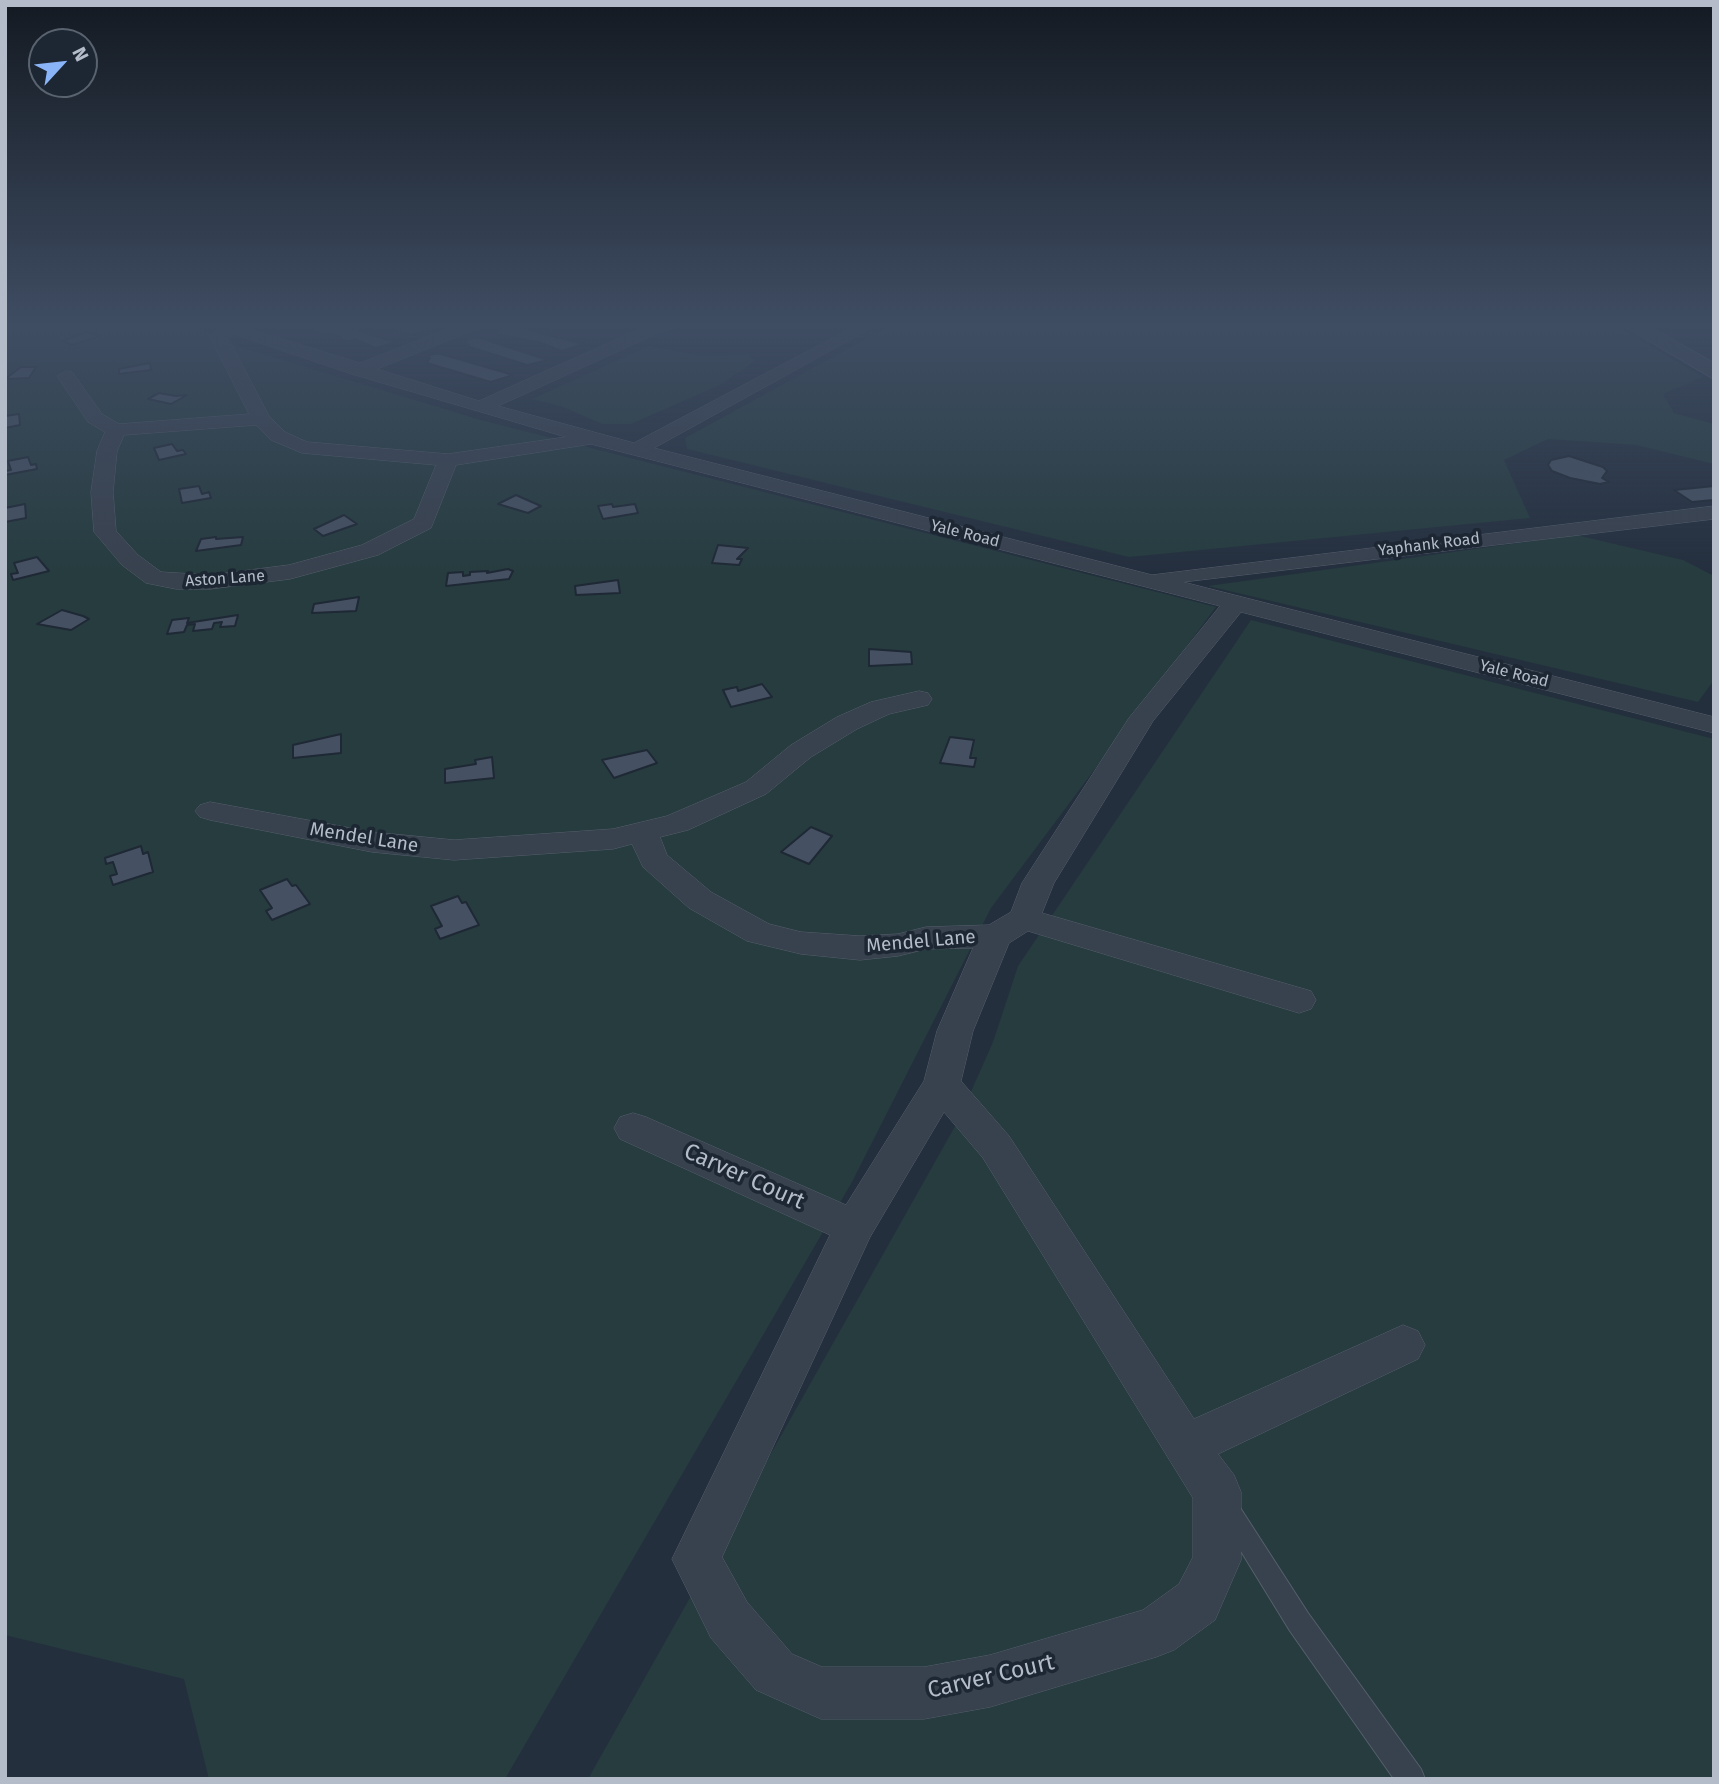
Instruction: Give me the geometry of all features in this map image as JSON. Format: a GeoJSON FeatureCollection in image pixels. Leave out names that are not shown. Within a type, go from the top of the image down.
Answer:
{"type":"FeatureCollection","features":[{"type":"Feature","properties":{"kind":"street"},"geometry":{"type":"LineString","coordinates":[[88,408],[95,418],[116,430],[261,419]]}},
{"type":"Feature","properties":{"kind":"street"},"geometry":{"type":"LineString","coordinates":[[255,408],[261,419],[278,436],[302,447],[447,460],[595,439]]}},
{"type":"Feature","properties":{"kind":"street","name":"Yale Road"},"geometry":{"type":"LineString","coordinates":[[485,408],[636,450],[1714,725]]}},
{"type":"Feature","properties":{"kind":"street"},"geometry":{"type":"LineString","coordinates":[[636,450],[714,408]]}},
{"type":"Feature","properties":{"kind":"street","name":"Aston Lane"},"geometry":{"type":"LineString","coordinates":[[116,430],[107,451],[102,492],[105,532],[130,560],[154,578],[176,582],[254,579],[290,572],[331,563],[404,535],[424,523],[447,460]]}},
{"type":"Feature","properties":{"kind":"street","name":"Yaphank Road"},"geometry":{"type":"LineString","coordinates":[[1146,580],[1714,512]]}},
{"type":"Feature","properties":{"kind":"street"},"geometry":{"type":"LineString","coordinates":[[1009,928],[1142,718],[1236,603]]}},
{"type":"Feature","properties":{"kind":"street","name":"Mendel Lane"},"geometry":{"type":"LineString","coordinates":[[210,811],[372,842],[454,850],[536,846],[643,833],[677,823],[756,788],[801,751],[847,723],[880,708],[919,699]]}},
{"type":"Feature","properties":{"kind":"street","name":"Mendel Lane"},"geometry":{"type":"LineString","coordinates":[[643,833],[654,860],[691,892],[759,933],[801,943],[860,948],[1009,928],[1299,1000]]}},
{"type":"Feature","properties":{"kind":"street","name":"Carver Court"},"geometry":{"type":"LineString","coordinates":[[1009,928],[955,1031],[942,1084],[854,1227],[696,1559],[729,1620],[774,1672],[821,1693],[924,1693],[990,1681],[1156,1632],[1197,1602],[1217,1560],[1217,1492]]}},
{"type":"Feature","properties":{"kind":"street"},"geometry":{"type":"LineString","coordinates":[[942,1084],[996,1147],[1185,1446],[1217,1492]]}},
{"type":"Feature","properties":{"kind":"street","name":"Carver Court"},"geometry":{"type":"LineString","coordinates":[[634,1128],[854,1227]]}},
{"type":"Feature","properties":{"kind":"street"},"geometry":{"type":"LineString","coordinates":[[1185,1446],[1403,1345]]}},
{"type":"Feature","properties":{"kind":"lane"},"geometry":{"type":"LineString","coordinates":[[1217,1492],[1299,1622],[1411,1779]]}},
{"type":"Feature","properties":{"kind":"green space"},"geometry":{"type":"Polygon","coordinates":[[[5,408],[442,408],[1216,607],[991,908],[852,1182],[505,1779],[209,1779],[184,1679],[5,1635],[5,408]]]}},
{"type":"Feature","properties":{"kind":"green space"},"geometry":{"type":"Polygon","coordinates":[[[566,408],[667,408],[631,424],[602,424],[566,408]]]}},
{"type":"Feature","properties":{"kind":"green space"},"geometry":{"type":"Polygon","coordinates":[[[739,408],[1671,408],[1674,413],[1714,424],[1714,464],[1636,445],[1548,439],[1504,460],[1530,518],[1129,557],[687,449],[685,438],[739,408]]]}},
{"type":"Feature","properties":{"kind":"green space"},"geometry":{"type":"Polygon","coordinates":[[[1576,535],[1683,560],[1714,576],[1714,680],[1698,702],[1208,586],[1576,535]]]}},
{"type":"Feature","properties":{"kind":"green space"},"geometry":{"type":"Polygon","coordinates":[[[1251,620],[1714,739],[1714,1779],[588,1779],[958,1121],[993,1042],[1018,966],[1251,620]]]}},
{"type":"Feature","properties":{"kind":"building"},"geometry":{"type":"Polygon","coordinates":[[[19,414],[20,425],[5,428],[5,416],[19,414]]]}},
{"type":"Feature","properties":{"kind":"building"},"geometry":{"type":"Polygon","coordinates":[[[172,444],[177,451],[183,450],[186,454],[159,460],[154,448],[172,444]]]}},
{"type":"Feature","properties":{"kind":"building"},"geometry":{"type":"Polygon","coordinates":[[[1569,456],[1603,467],[1607,471],[1602,478],[1609,482],[1600,484],[1570,478],[1552,471],[1548,465],[1551,460],[1569,456]]]}},
{"type":"Feature","properties":{"kind":"building"},"geometry":{"type":"Polygon","coordinates":[[[28,457],[31,465],[36,464],[37,469],[5,475],[5,471],[11,470],[8,461],[28,457]]]}},
{"type":"Feature","properties":{"kind":"building"},"geometry":{"type":"Polygon","coordinates":[[[199,486],[202,494],[209,492],[211,498],[182,503],[179,489],[199,486]]]}},
{"type":"Feature","properties":{"kind":"building"},"geometry":{"type":"Polygon","coordinates":[[[1714,486],[1714,500],[1692,502],[1674,490],[1714,486]]]}},
{"type":"Feature","properties":{"kind":"building"},"geometry":{"type":"Polygon","coordinates":[[[516,495],[541,506],[528,513],[498,504],[516,495]]]}},
{"type":"Feature","properties":{"kind":"building"},"geometry":{"type":"Polygon","coordinates":[[[25,504],[26,518],[5,522],[5,508],[25,504]]]}},
{"type":"Feature","properties":{"kind":"building"},"geometry":{"type":"Polygon","coordinates":[[[612,504],[613,507],[635,504],[638,513],[603,519],[598,506],[612,504]]]}},
{"type":"Feature","properties":{"kind":"building"},"geometry":{"type":"Polygon","coordinates":[[[344,515],[357,524],[323,536],[314,529],[344,515]]]}},
{"type":"Feature","properties":{"kind":"building"},"geometry":{"type":"Polygon","coordinates":[[[243,537],[241,545],[196,551],[201,539],[243,537]]]}},
{"type":"Feature","properties":{"kind":"building"},"geometry":{"type":"Polygon","coordinates":[[[718,545],[748,548],[737,559],[742,559],[739,565],[712,563],[718,545]]]}},
{"type":"Feature","properties":{"kind":"building"},"geometry":{"type":"Polygon","coordinates":[[[37,557],[49,571],[13,580],[11,574],[18,573],[14,563],[37,557]]]}},
{"type":"Feature","properties":{"kind":"building"},"geometry":{"type":"Polygon","coordinates":[[[508,569],[513,571],[509,579],[446,586],[448,573],[463,572],[463,576],[470,575],[470,572],[488,571],[487,573],[508,569]]]}},
{"type":"Feature","properties":{"kind":"building"},"geometry":{"type":"Polygon","coordinates":[[[618,580],[620,593],[576,595],[575,586],[618,580]]]}},
{"type":"Feature","properties":{"kind":"building"},"geometry":{"type":"Polygon","coordinates":[[[359,597],[356,611],[312,613],[314,604],[359,597]]]}},
{"type":"Feature","properties":{"kind":"building"},"geometry":{"type":"Polygon","coordinates":[[[62,610],[89,619],[71,630],[37,624],[62,610]]]}},
{"type":"Feature","properties":{"kind":"building"},"geometry":{"type":"Polygon","coordinates":[[[238,615],[235,626],[220,627],[222,622],[214,623],[212,629],[193,631],[195,624],[187,625],[184,632],[167,634],[172,620],[189,618],[187,623],[238,615]]]}},
{"type":"Feature","properties":{"kind":"building"},"geometry":{"type":"Polygon","coordinates":[[[869,649],[911,652],[912,664],[869,666],[869,649]]]}},
{"type":"Feature","properties":{"kind":"building"},"geometry":{"type":"Polygon","coordinates":[[[762,684],[772,697],[731,707],[723,690],[737,687],[738,691],[762,684]]]}},
{"type":"Feature","properties":{"kind":"building"},"geometry":{"type":"Polygon","coordinates":[[[341,734],[341,753],[293,758],[293,745],[341,734]]]}},
{"type":"Feature","properties":{"kind":"building"},"geometry":{"type":"Polygon","coordinates":[[[950,737],[974,740],[970,758],[976,758],[974,767],[940,763],[950,737]]]}},
{"type":"Feature","properties":{"kind":"building"},"geometry":{"type":"Polygon","coordinates":[[[647,750],[657,763],[614,778],[602,760],[647,750]]]}},
{"type":"Feature","properties":{"kind":"building"},"geometry":{"type":"Polygon","coordinates":[[[492,757],[494,778],[445,783],[445,769],[476,764],[475,760],[492,757]]]}},
{"type":"Feature","properties":{"kind":"building"},"geometry":{"type":"Polygon","coordinates":[[[811,827],[832,836],[809,864],[781,852],[811,827]]]}},
{"type":"Feature","properties":{"kind":"building"},"geometry":{"type":"Polygon","coordinates":[[[141,846],[143,854],[148,852],[153,872],[113,885],[110,876],[117,874],[113,862],[106,864],[105,858],[141,846]]]}},
{"type":"Feature","properties":{"kind":"building"},"geometry":{"type":"Polygon","coordinates":[[[287,879],[292,886],[296,885],[310,904],[272,920],[266,911],[272,908],[260,890],[287,879]]]}},
{"type":"Feature","properties":{"kind":"building"},"geometry":{"type":"Polygon","coordinates":[[[458,896],[462,903],[466,902],[479,925],[440,939],[435,929],[442,926],[431,906],[458,896]]]}}]}
